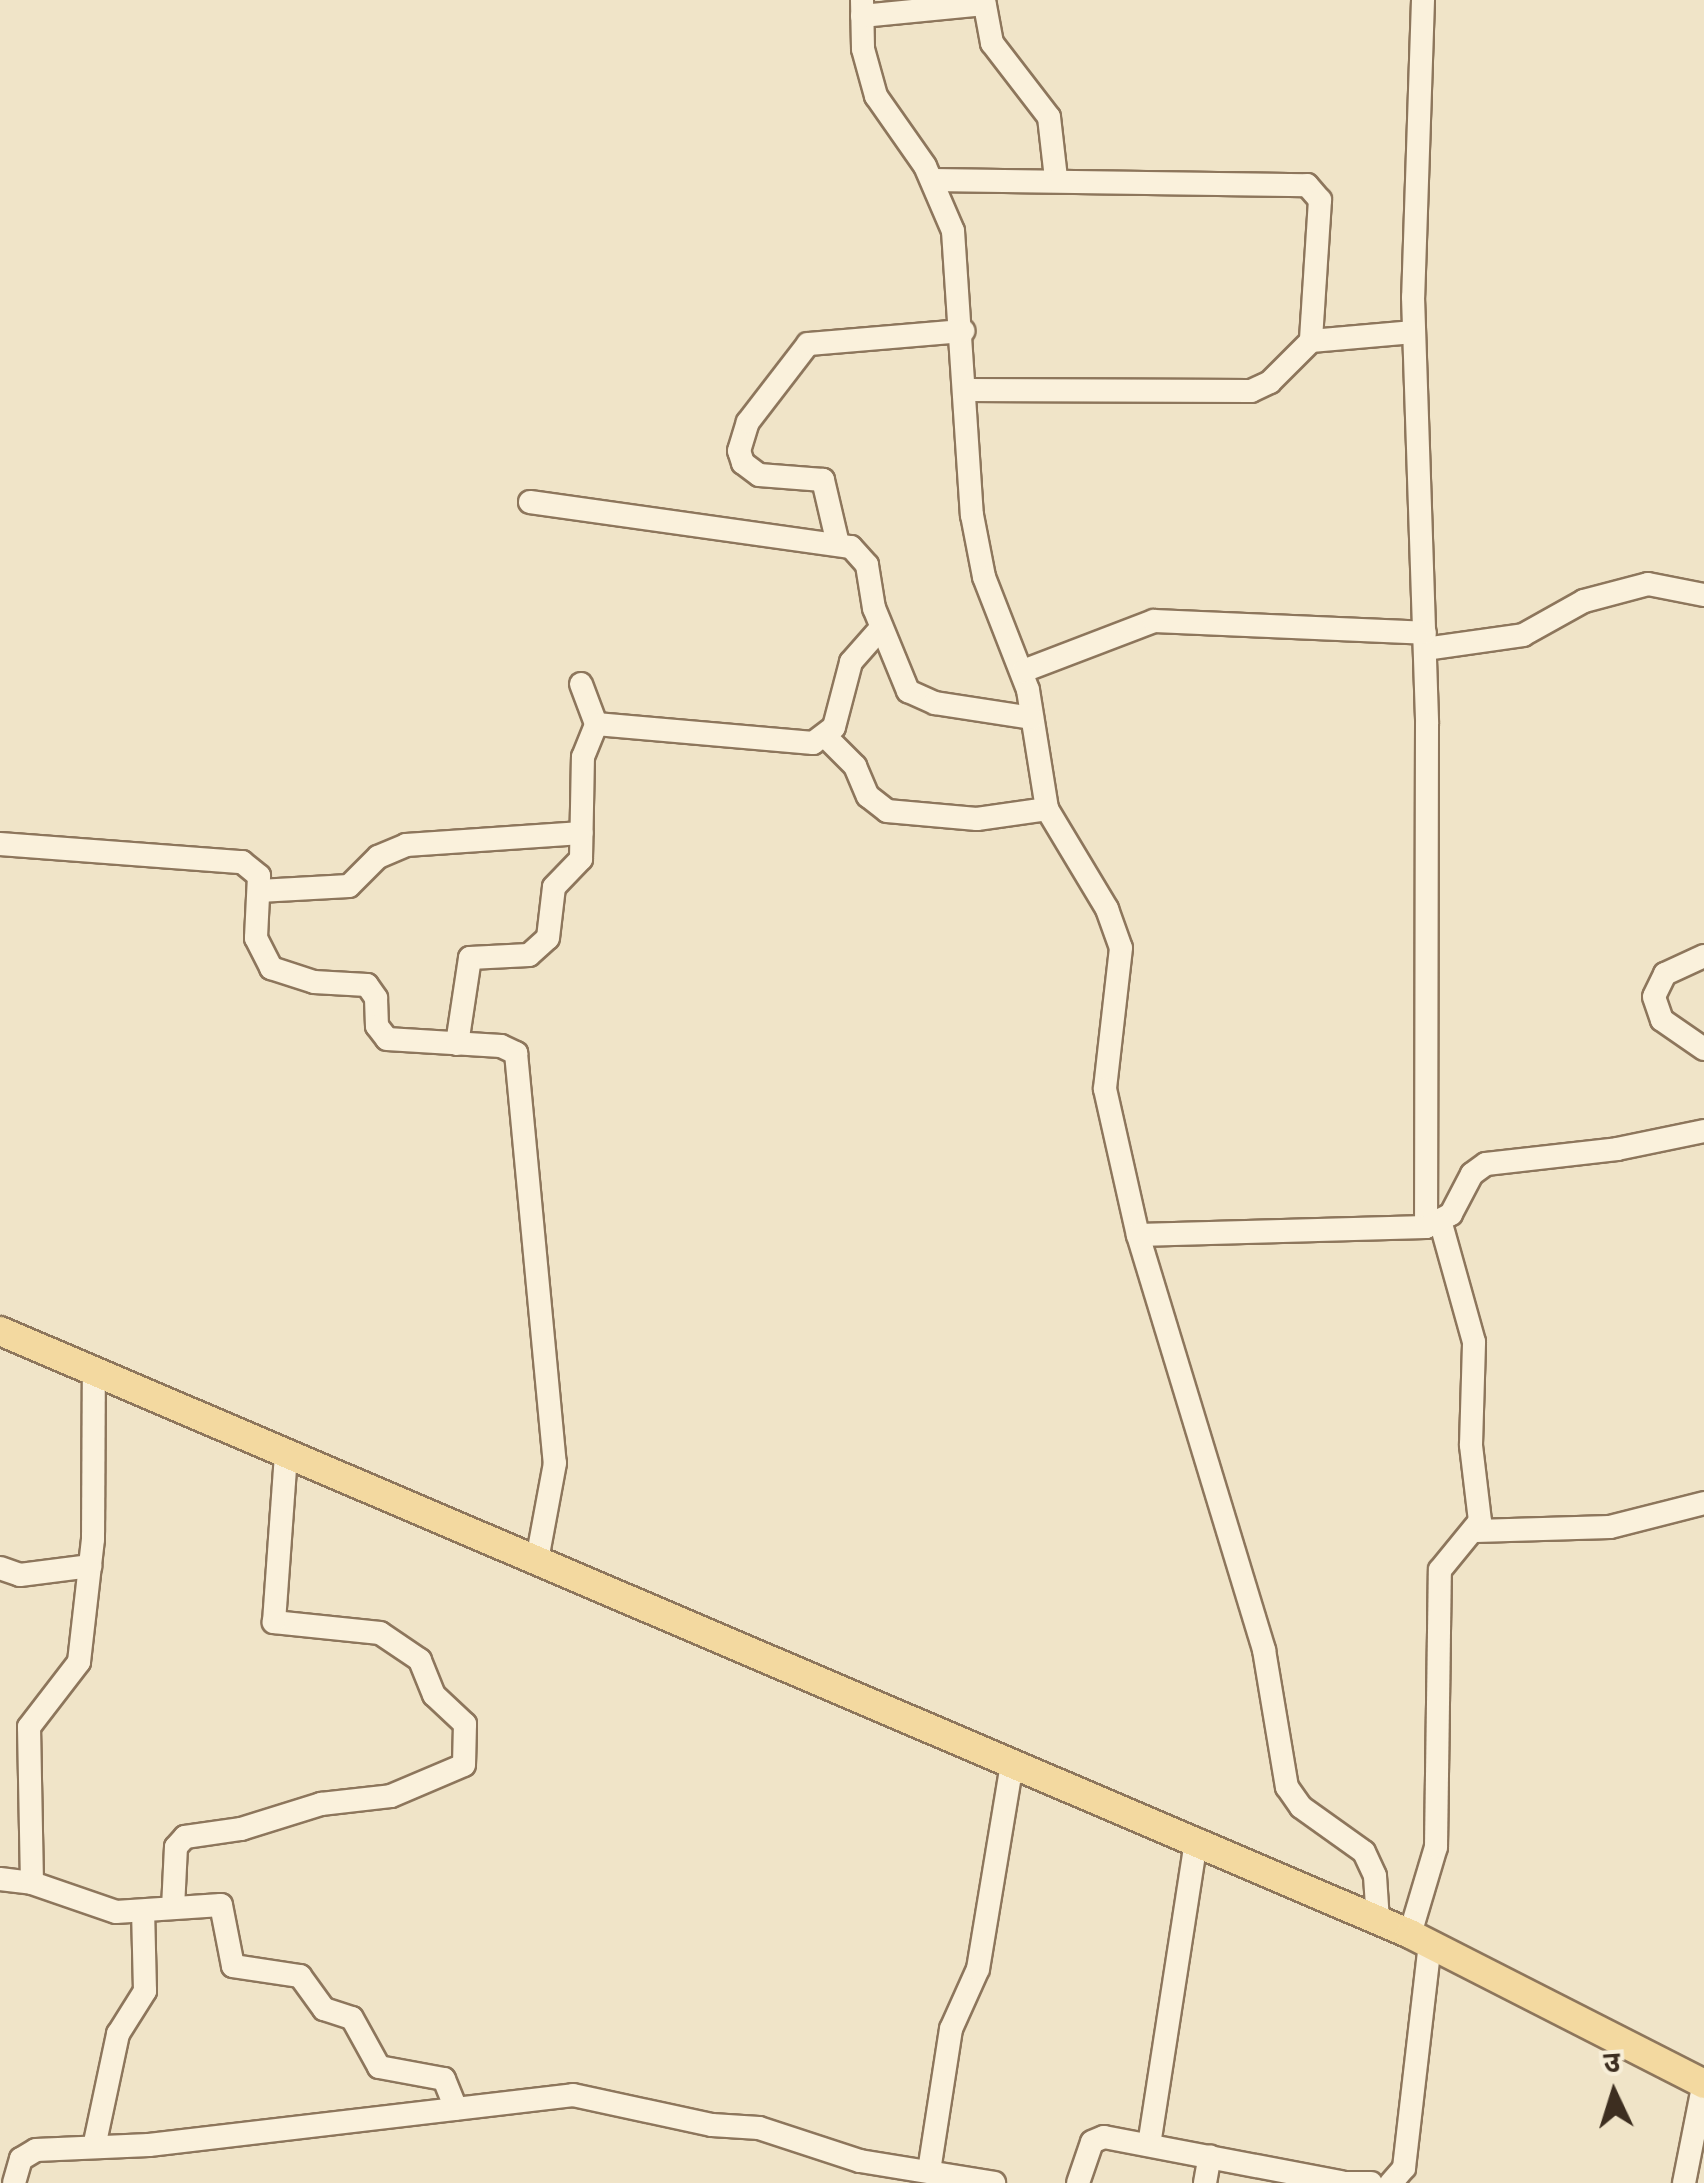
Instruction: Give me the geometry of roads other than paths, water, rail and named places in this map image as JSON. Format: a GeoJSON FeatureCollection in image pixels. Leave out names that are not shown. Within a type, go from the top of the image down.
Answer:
{"type":"FeatureCollection","features":[{"type":"Feature","properties":{"kind":"main road"},"geometry":{"type":"LineString","coordinates":[[0,1331],[1196,1840],[1420,1939],[1704,2083]]}},
{"type":"Feature","properties":{"kind":"street"},"geometry":{"type":"LineString","coordinates":[[1391,2183],[1404,2168],[1420,1939],[1436,1848],[1440,1570],[1476,1532],[1474,1342],[1434,1226],[1425,641],[1414,332],[1423,0]]}},
{"type":"Feature","properties":{"kind":"street"},"geometry":{"type":"LineString","coordinates":[[1056,178],[1049,117],[992,43],[984,2],[862,8],[863,48],[882,111],[932,180],[954,232],[978,547],[1023,671],[1047,809],[1107,909],[1121,948],[1105,1089],[1138,1235],[1264,1650],[1288,1787],[1301,1807],[1364,1852],[1375,1876],[1378,1921]]}},
{"type":"Feature","properties":{"kind":"street"},"geometry":{"type":"LineString","coordinates":[[932,180],[1056,178],[1306,185],[1320,200],[1311,340],[1270,382],[1252,391],[964,390]]}},
{"type":"Feature","properties":{"kind":"street"},"geometry":{"type":"LineString","coordinates":[[838,544],[822,480],[759,475],[743,463],[739,451],[748,422],[808,344],[963,331]]}},
{"type":"Feature","properties":{"kind":"street"},"geometry":{"type":"LineString","coordinates":[[1311,340],[1414,332]]}},
{"type":"Feature","properties":{"kind":"street"},"geometry":{"type":"LineString","coordinates":[[530,502],[838,544],[862,554],[881,628],[902,679],[917,698],[1032,718]]}},
{"type":"Feature","properties":{"kind":"street"},"geometry":{"type":"LineString","coordinates":[[1023,671],[1154,621],[1425,641],[1523,635],[1584,601],[1648,584],[1704,595]]}},
{"type":"Feature","properties":{"kind":"street"},"geometry":{"type":"LineString","coordinates":[[827,738],[852,662],[881,628]]}},
{"type":"Feature","properties":{"kind":"street"},"geometry":{"type":"LineString","coordinates":[[457,1044],[470,958],[544,948],[554,887],[580,859],[583,757],[596,724],[581,684]]}},
{"type":"Feature","properties":{"kind":"street"},"geometry":{"type":"LineString","coordinates":[[596,724],[797,744],[827,738]]}},
{"type":"Feature","properties":{"kind":"street"},"geometry":{"type":"LineString","coordinates":[[827,738],[855,766],[868,796],[888,811],[978,819],[1047,809]]}},
{"type":"Feature","properties":{"kind":"street"},"geometry":{"type":"LineString","coordinates":[[259,891],[349,886],[378,857],[406,846],[582,833]]}},
{"type":"Feature","properties":{"kind":"street"},"geometry":{"type":"LineString","coordinates":[[0,844],[229,858],[254,868],[259,891],[258,953],[270,968],[314,982],[367,985],[376,998],[376,1026],[387,1039],[500,1046],[518,1059],[555,1464],[538,1560]]}},
{"type":"Feature","properties":{"kind":"street"},"geometry":{"type":"LineString","coordinates":[[1704,956],[1665,974],[1654,997],[1662,1020],[1704,1049]]}},
{"type":"Feature","properties":{"kind":"street"},"geometry":{"type":"LineString","coordinates":[[1138,1235],[1434,1226],[1486,1164],[1617,1149],[1704,1131]]}},
{"type":"Feature","properties":{"kind":"street"},"geometry":{"type":"LineString","coordinates":[[32,1882],[28,1728],[77,1668],[90,1566],[94,1370]]}},
{"type":"Feature","properties":{"kind":"street"},"geometry":{"type":"LineString","coordinates":[[173,1908],[176,1847],[185,1838],[241,1829],[321,1804],[391,1796],[464,1764],[465,1724],[434,1695],[420,1660],[380,1633],[274,1622],[286,1453]]}},
{"type":"Feature","properties":{"kind":"street"},"geometry":{"type":"LineString","coordinates":[[1476,1532],[1610,1528],[1704,1503]]}},
{"type":"Feature","properties":{"kind":"street"},"geometry":{"type":"LineString","coordinates":[[0,1568],[20,1576],[90,1566]]}},
{"type":"Feature","properties":{"kind":"street"},"geometry":{"type":"LineString","coordinates":[[929,2170],[951,2029],[978,1968],[1012,1763]]}},
{"type":"Feature","properties":{"kind":"street"},"geometry":{"type":"LineString","coordinates":[[1149,2144],[1196,1840]]}},
{"type":"Feature","properties":{"kind":"street"},"geometry":{"type":"LineString","coordinates":[[0,1879],[32,1882],[105,1910],[221,1905],[233,1966],[300,1976],[324,2009],[352,2018],[379,2067],[444,2079],[456,2108]]}},
{"type":"Feature","properties":{"kind":"street"},"geometry":{"type":"LineString","coordinates":[[94,2147],[118,2034],[145,1991],[143,1911]]}},
{"type":"Feature","properties":{"kind":"street"},"geometry":{"type":"LineString","coordinates":[[1684,2183],[1704,2083]]}},
{"type":"Feature","properties":{"kind":"street"},"geometry":{"type":"LineString","coordinates":[[14,2183],[27,2153],[596,2097],[697,2122],[774,2132],[860,2161],[994,2183]]}},
{"type":"Feature","properties":{"kind":"street"},"geometry":{"type":"LineString","coordinates":[[1078,2183],[1096,2138],[1149,2144],[1341,2182],[1370,2183]]}},
{"type":"Feature","properties":{"kind":"street"},"geometry":{"type":"LineString","coordinates":[[1205,2183],[1210,2156]]}}]}
